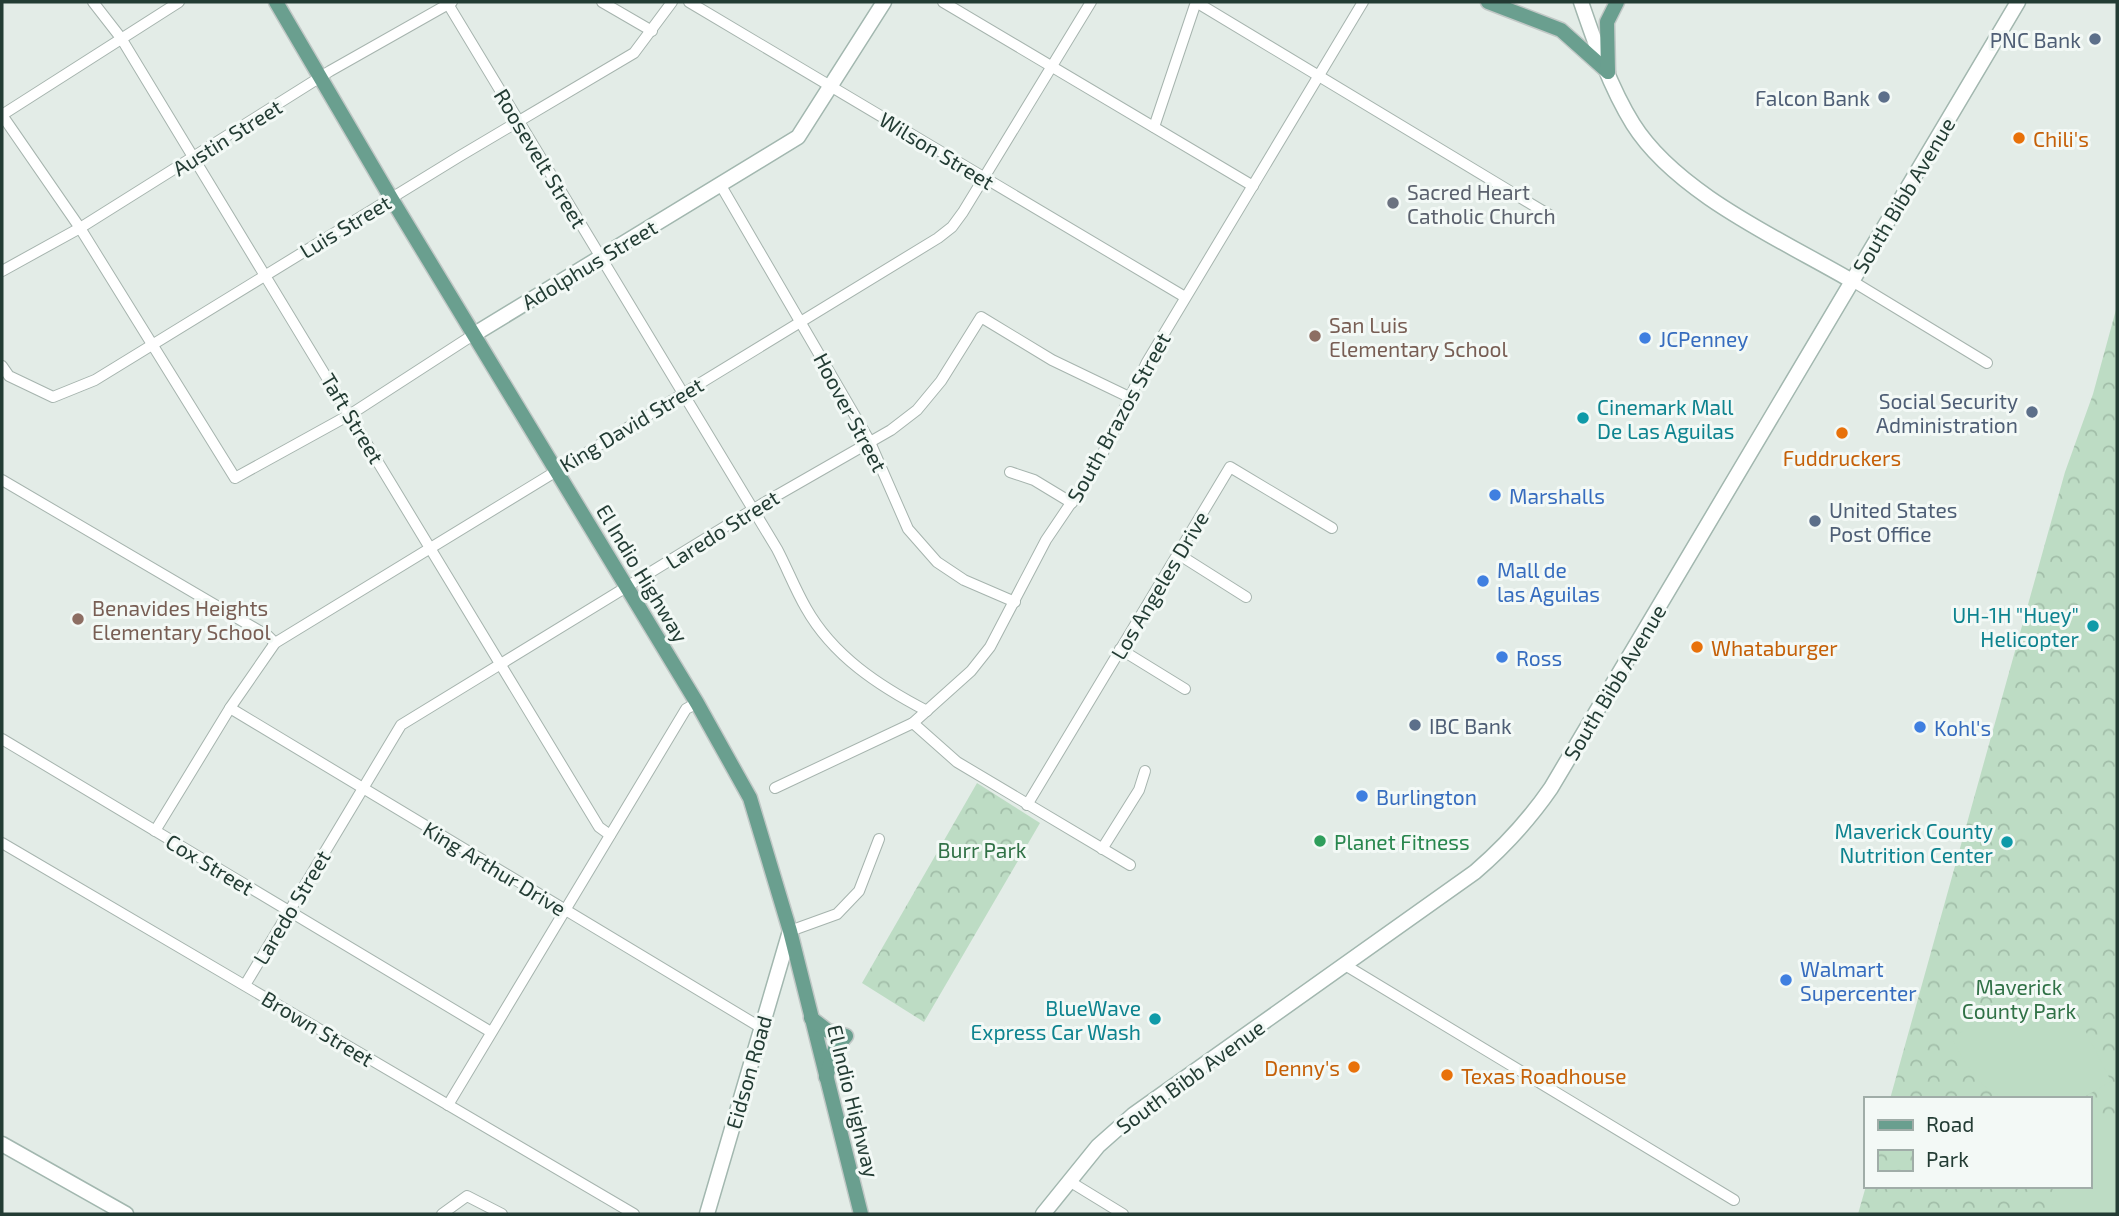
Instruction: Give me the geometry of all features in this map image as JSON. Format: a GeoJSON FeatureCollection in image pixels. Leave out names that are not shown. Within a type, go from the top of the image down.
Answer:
{"type":"FeatureCollection","features":[{"type":"Feature","properties":{"kind":"main road","name":"El Indio Highway"},"geometry":{"type":"LineString","coordinates":[[276,2],[473,335],[697,703],[750,799],[790,931],[861,1214]]}},
{"type":"Feature","properties":{"kind":"main road","name":"Adolphus Street"},"geometry":{"type":"LineString","coordinates":[[473,335],[798,136],[832,87],[884,2]]}},
{"type":"Feature","properties":{"kind":"main road"},"geometry":{"type":"LineString","coordinates":[[1488,2],[1561,30],[1608,72]]}},
{"type":"Feature","properties":{"kind":"main road"},"geometry":{"type":"LineString","coordinates":[[1581,2],[1608,72],[1633,124],[1664,162],[1686,181],[1852,281]]}},
{"type":"Feature","properties":{"kind":"main road"},"geometry":{"type":"LineString","coordinates":[[1608,72],[1607,22],[1617,2]]}},
{"type":"Feature","properties":{"kind":"main road","name":"South Bibb Avenue"},"geometry":{"type":"LineString","coordinates":[[1043,1214],[1098,1146],[1133,1115],[1475,872],[1529,820],[1551,788],[2018,2]]}},
{"type":"Feature","properties":{"kind":"main road","name":"Eidson Road"},"geometry":{"type":"LineString","coordinates":[[707,1214],[790,931]]}},
{"type":"Feature","properties":{"kind":"main road"},"geometry":{"type":"LineString","coordinates":[[811,1018],[828,1031],[846,1036],[835,1049],[826,1077]]}},
{"type":"Feature","properties":{"kind":"main road"},"geometry":{"type":"LineString","coordinates":[[2,1144],[126,1214]]}},
{"type":"Feature","properties":{"kind":"street","name":"Taft Street"},"geometry":{"type":"LineString","coordinates":[[93,2],[121,38],[599,827],[610,835]]}},
{"type":"Feature","properties":{"kind":"street"},"geometry":{"type":"LineString","coordinates":[[151,345],[80,228],[2,115],[178,2]]}},
{"type":"Feature","properties":{"kind":"street"},"geometry":{"type":"LineString","coordinates":[[602,2],[652,31]]}},
{"type":"Feature","properties":{"kind":"street","name":"Luis Street"},"geometry":{"type":"LineString","coordinates":[[2,366],[9,376],[53,397],[95,380],[634,53],[671,2]]}},
{"type":"Feature","properties":{"kind":"street","name":"Wilson Street"},"geometry":{"type":"LineString","coordinates":[[689,2],[1185,298]]}},
{"type":"Feature","properties":{"kind":"street"},"geometry":{"type":"LineString","coordinates":[[943,2],[1253,186]]}},
{"type":"Feature","properties":{"kind":"street","name":"King David Street"},"geometry":{"type":"LineString","coordinates":[[155,831],[230,708],[275,643],[952,227],[1091,2]]}},
{"type":"Feature","properties":{"kind":"street"},"geometry":{"type":"LineString","coordinates":[[1154,127],[1196,2],[1551,216]]}},
{"type":"Feature","properties":{"kind":"street","name":"South Brazos Street"},"geometry":{"type":"LineString","coordinates":[[775,788],[914,723],[971,671],[990,647],[1046,540],[1098,463],[1129,397],[1185,298],[1363,2]]}},
{"type":"Feature","properties":{"kind":"street","name":"Austin Street"},"geometry":{"type":"LineString","coordinates":[[2,271],[80,228],[320,80],[330,71],[450,3]]}},
{"type":"Feature","properties":{"kind":"street","name":"Roosevelt Street"},"geometry":{"type":"LineString","coordinates":[[450,3],[518,123],[754,510],[820,629],[854,666],[902,698],[928,711]]}},
{"type":"Feature","properties":{"kind":"street","name":"Hoover Street"},"geometry":{"type":"LineString","coordinates":[[720,184],[869,440],[908,529],[937,562],[964,580],[1015,602]]}},
{"type":"Feature","properties":{"kind":"street"},"geometry":{"type":"LineString","coordinates":[[1852,281],[1987,363]]}},
{"type":"Feature","properties":{"kind":"street","name":"Laredo Street"},"geometry":{"type":"LineString","coordinates":[[244,985],[401,725],[501,667],[869,440],[891,430],[917,410],[941,381],[981,317],[1052,360],[1129,397]]}},
{"type":"Feature","properties":{"kind":"street","name":"Adolphus Street"},"geometry":{"type":"LineString","coordinates":[[151,345],[235,478],[351,414],[473,335]]}},
{"type":"Feature","properties":{"kind":"street","name":"Los Angeles Drive"},"geometry":{"type":"LineString","coordinates":[[1027,805],[1230,467],[1332,528]]}},
{"type":"Feature","properties":{"kind":"street"},"geometry":{"type":"LineString","coordinates":[[1010,472],[1034,480],[1072,503]]}},
{"type":"Feature","properties":{"kind":"street"},"geometry":{"type":"LineString","coordinates":[[2,480],[268,636],[275,643]]}},
{"type":"Feature","properties":{"kind":"street"},"geometry":{"type":"LineString","coordinates":[[1178,554],[1246,597]]}},
{"type":"Feature","properties":{"kind":"street"},"geometry":{"type":"LineString","coordinates":[[1120,649],[1185,689]]}},
{"type":"Feature","properties":{"kind":"street"},"geometry":{"type":"LineString","coordinates":[[448,1105],[686,709],[697,703]]}},
{"type":"Feature","properties":{"kind":"street","name":"King Arthur Drive"},"geometry":{"type":"LineString","coordinates":[[230,708],[760,1027]]}},
{"type":"Feature","properties":{"kind":"street"},"geometry":{"type":"LineString","coordinates":[[914,723],[957,762],[1130,865]]}},
{"type":"Feature","properties":{"kind":"street","name":"Cox Street"},"geometry":{"type":"LineString","coordinates":[[2,739],[491,1032]]}},
{"type":"Feature","properties":{"kind":"street"},"geometry":{"type":"LineString","coordinates":[[1102,849],[1139,790],[1145,771]]}},
{"type":"Feature","properties":{"kind":"street"},"geometry":{"type":"LineString","coordinates":[[790,931],[838,914],[859,891],[879,839]]}},
{"type":"Feature","properties":{"kind":"street","name":"Brown Street"},"geometry":{"type":"LineString","coordinates":[[2,843],[634,1214]]}},
{"type":"Feature","properties":{"kind":"street"},"geometry":{"type":"LineString","coordinates":[[1345,965],[1734,1200]]}},
{"type":"Feature","properties":{"kind":"street"},"geometry":{"type":"LineString","coordinates":[[1069,1181],[1124,1214]]}},
{"type":"Feature","properties":{"kind":"street"},"geometry":{"type":"LineString","coordinates":[[442,1214],[467,1196],[502,1214]]}},
{"type":"Feature","properties":{"kind":"green space","name":"Maverick County Park"},"geometry":{"type":"Polygon","coordinates":[[[2117,306],[2117,1214],[1858,1214],[1865,1188],[2091,1188],[2091,1097],[1891,1097],[2065,472],[2093,394],[2117,306]]]}},
{"type":"Feature","properties":{"kind":"green space","name":"Burr Park"},"geometry":{"type":"Polygon","coordinates":[[[977,783],[1040,823],[924,1022],[862,983],[977,783]]]}},
{"type":"Feature","properties":{"kind":"green space"},"geometry":{"type":"Polygon","coordinates":[[[2056,981],[2062,985],[2111,1081],[2084,1097],[1997,1095],[1981,1083],[1951,1038],[2044,985],[2056,981]]]}},
{"type":"Feature","properties":{"kind":"green space"},"geometry":{"type":"Polygon","coordinates":[[[2091,1118],[2117,1118],[2117,1214],[2049,1214],[2059,1188],[2091,1188],[2091,1118]]]}},
{"type":"Feature","properties":{"kind":"place","name":"PNC Bank"},"geometry":{"type":"Point","coordinates":[2095,39]}},
{"type":"Feature","properties":{"kind":"place","name":"Falcon Bank"},"geometry":{"type":"Point","coordinates":[1884,97]}},
{"type":"Feature","properties":{"kind":"place","name":"Chili's"},"geometry":{"type":"Point","coordinates":[2019,138]}},
{"type":"Feature","properties":{"kind":"place","name":"Sacred Heart Catholic Church"},"geometry":{"type":"Point","coordinates":[1393,203]}},
{"type":"Feature","properties":{"kind":"place","name":"San Luis Elementary School"},"geometry":{"type":"Point","coordinates":[1315,336]}},
{"type":"Feature","properties":{"kind":"place","name":"JCPenney"},"geometry":{"type":"Point","coordinates":[1645,338]}},
{"type":"Feature","properties":{"kind":"place","name":"Social Security Administration"},"geometry":{"type":"Point","coordinates":[2032,412]}},
{"type":"Feature","properties":{"kind":"place","name":"Cinemark Mall De Las Aguilas"},"geometry":{"type":"Point","coordinates":[1583,418]}},
{"type":"Feature","properties":{"kind":"place","name":"Fuddruckers"},"geometry":{"type":"Point","coordinates":[1842,433]}},
{"type":"Feature","properties":{"kind":"place","name":"Marshalls"},"geometry":{"type":"Point","coordinates":[1495,495]}},
{"type":"Feature","properties":{"kind":"place","name":"United States Post Office"},"geometry":{"type":"Point","coordinates":[1815,521]}},
{"type":"Feature","properties":{"kind":"place","name":"Mall de las Aguilas"},"geometry":{"type":"Point","coordinates":[1483,581]}},
{"type":"Feature","properties":{"kind":"place","name":"Benavides Heights Elementary School"},"geometry":{"type":"Point","coordinates":[78,619]}},
{"type":"Feature","properties":{"kind":"place","name":"UH-1H \"Huey\" Helicopter"},"geometry":{"type":"Point","coordinates":[2093,626]}},
{"type":"Feature","properties":{"kind":"place","name":"Whataburger"},"geometry":{"type":"Point","coordinates":[1697,647]}},
{"type":"Feature","properties":{"kind":"place","name":"Ross"},"geometry":{"type":"Point","coordinates":[1502,657]}},
{"type":"Feature","properties":{"kind":"place","name":"IBC Bank"},"geometry":{"type":"Point","coordinates":[1415,725]}},
{"type":"Feature","properties":{"kind":"place","name":"Kohl's"},"geometry":{"type":"Point","coordinates":[1920,727]}},
{"type":"Feature","properties":{"kind":"place","name":"Burlington"},"geometry":{"type":"Point","coordinates":[1362,796]}},
{"type":"Feature","properties":{"kind":"place","name":"Planet Fitness"},"geometry":{"type":"Point","coordinates":[1320,841]}},
{"type":"Feature","properties":{"kind":"place","name":"Maverick County Nutrition Center"},"geometry":{"type":"Point","coordinates":[2007,842]}},
{"type":"Feature","properties":{"kind":"place","name":"Walmart Supercenter"},"geometry":{"type":"Point","coordinates":[1786,980]}},
{"type":"Feature","properties":{"kind":"place","name":"BlueWave Express Car Wash"},"geometry":{"type":"Point","coordinates":[1155,1019]}},
{"type":"Feature","properties":{"kind":"place","name":"Denny's"},"geometry":{"type":"Point","coordinates":[1354,1067]}},
{"type":"Feature","properties":{"kind":"place","name":"Texas Roadhouse"},"geometry":{"type":"Point","coordinates":[1447,1075]}}]}
